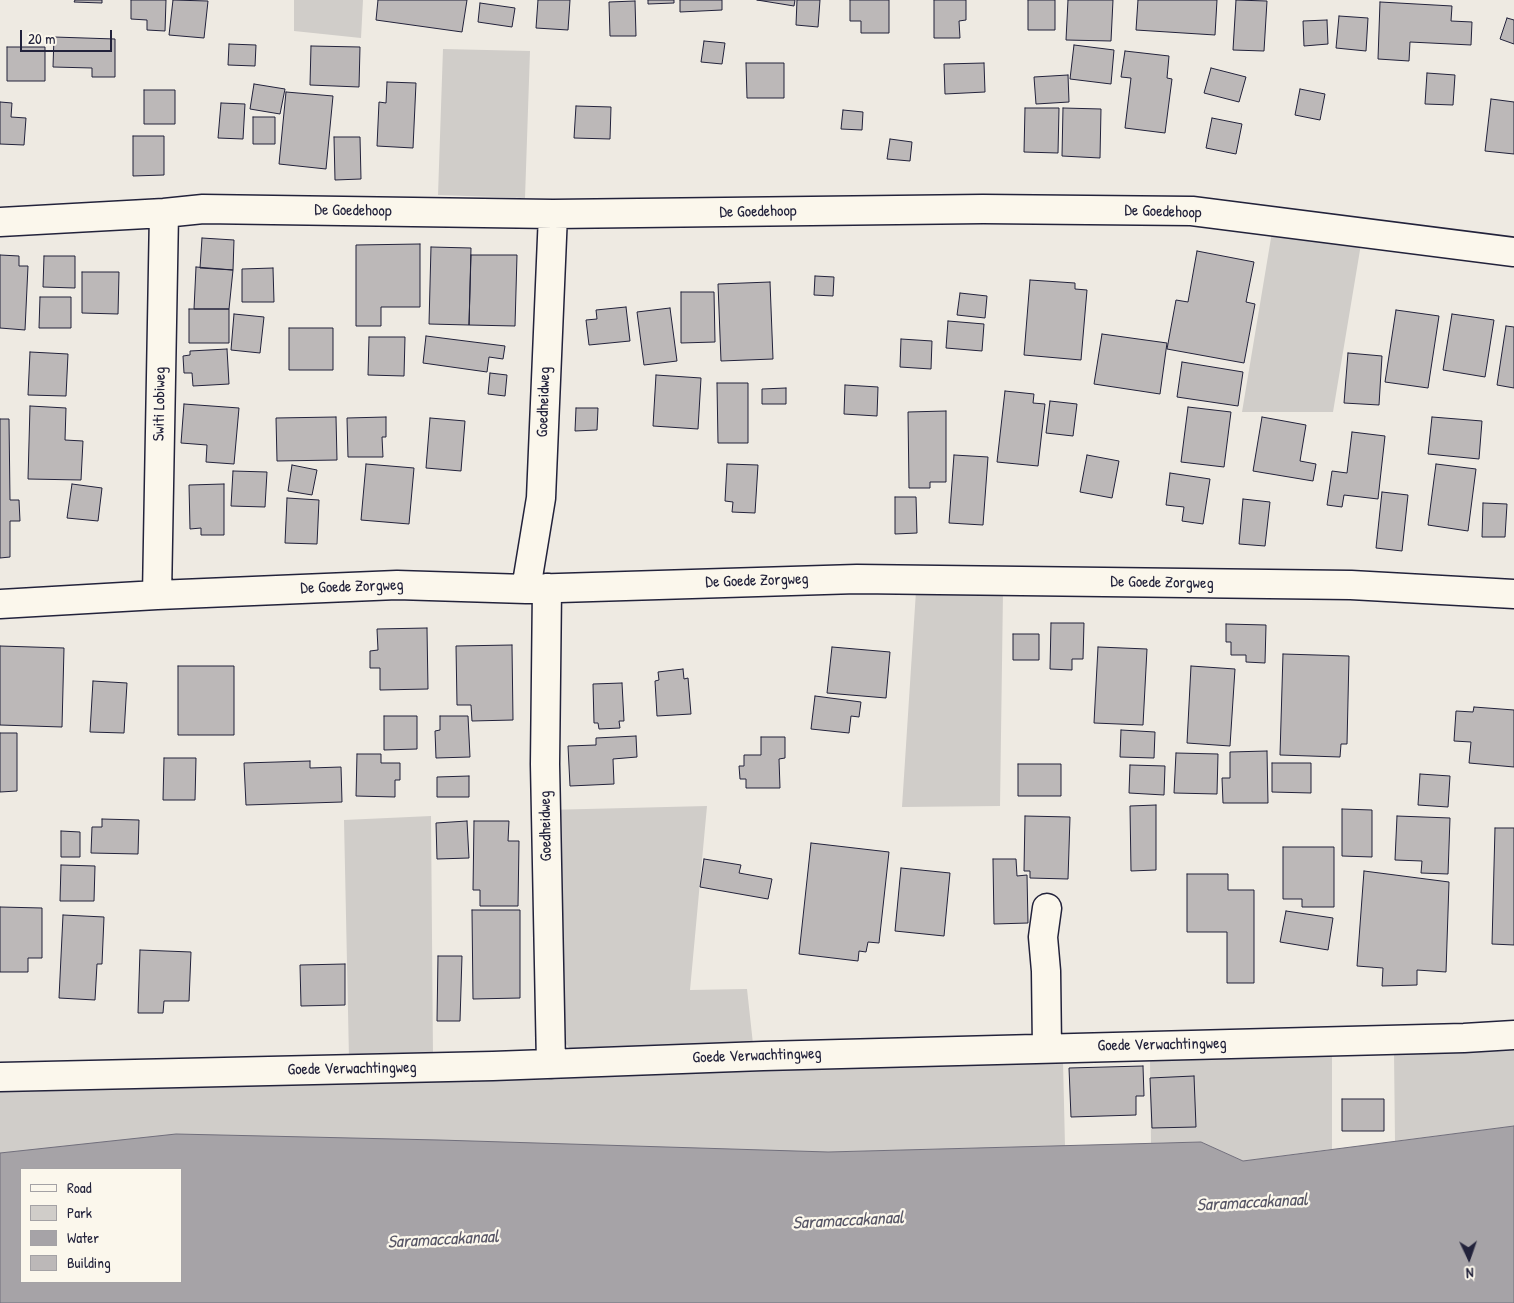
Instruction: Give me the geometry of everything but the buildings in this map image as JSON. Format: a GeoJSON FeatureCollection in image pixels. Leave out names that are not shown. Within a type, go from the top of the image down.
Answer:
{"type":"FeatureCollection","features":[{"type":"Feature","properties":{"kind":"street","name":"De Goedehoop"},"geometry":{"type":"LineString","coordinates":[[0,222],[203,209],[553,214],[983,209],[1192,211],[1514,252]]}},
{"type":"Feature","properties":{"kind":"street","name":"Switi Lobiweg"},"geometry":{"type":"LineString","coordinates":[[157,595],[164,213]]}},
{"type":"Feature","properties":{"kind":"street","name":"Goedheidweg"},"geometry":{"type":"LineString","coordinates":[[551,1064],[545,764],[537,588],[553,214]]}},
{"type":"Feature","properties":{"kind":"street","name":"De Goede Zorgweg"},"geometry":{"type":"LineString","coordinates":[[0,604],[397,585],[537,588],[857,578],[1351,585],[1514,594]]}},
{"type":"Feature","properties":{"kind":"street"},"geometry":{"type":"LineString","coordinates":[[1047,908],[1043,936],[1046,971],[1047,1048]]}},
{"type":"Feature","properties":{"kind":"street","name":"Goede Verwachtingweg"},"geometry":{"type":"LineString","coordinates":[[0,1077],[551,1064],[763,1056],[1464,1038],[1514,1035]]}},
{"type":"Feature","properties":{"kind":"green space"},"geometry":{"type":"Polygon","coordinates":[[[294,0],[363,0],[361,38],[294,31],[294,0]]]}},
{"type":"Feature","properties":{"kind":"green space"},"geometry":{"type":"Polygon","coordinates":[[[443,49],[530,51],[525,198],[438,195],[443,49]]]}},
{"type":"Feature","properties":{"kind":"green space"},"geometry":{"type":"Polygon","coordinates":[[[1272,232],[1361,244],[1333,412],[1242,412],[1272,232]]]}},
{"type":"Feature","properties":{"kind":"green space"},"geometry":{"type":"Polygon","coordinates":[[[916,591],[1003,592],[1000,806],[902,807],[916,591]]]}},
{"type":"Feature","properties":{"kind":"green space"},"geometry":{"type":"Polygon","coordinates":[[[707,806],[690,990],[747,989],[753,1044],[571,1050],[562,1039],[546,810],[707,806]]]}},
{"type":"Feature","properties":{"kind":"green space"},"geometry":{"type":"Polygon","coordinates":[[[431,816],[433,1057],[349,1059],[344,820],[431,816]]]}},
{"type":"Feature","properties":{"kind":"green space"},"geometry":{"type":"Polygon","coordinates":[[[1514,1046],[1514,1126],[1395,1141],[1394,1053],[1514,1046]]]}},
{"type":"Feature","properties":{"kind":"green space"},"geometry":{"type":"Polygon","coordinates":[[[1332,1056],[1332,1149],[1243,1161],[1201,1142],[1151,1143],[1150,1060],[1332,1056]]]}},
{"type":"Feature","properties":{"kind":"green space"},"geometry":{"type":"Polygon","coordinates":[[[1063,1061],[1065,1146],[828,1152],[0,1153],[0,1088],[437,1081],[1063,1061]]]}},
{"type":"Feature","properties":{"kind":"water","name":"Saramaccakanaal"},"geometry":{"type":"Polygon","coordinates":[[[1514,1126],[1514,1303],[0,1303],[0,1153],[176,1134],[828,1152],[1201,1142],[1243,1161],[1514,1126]]]}}]}
